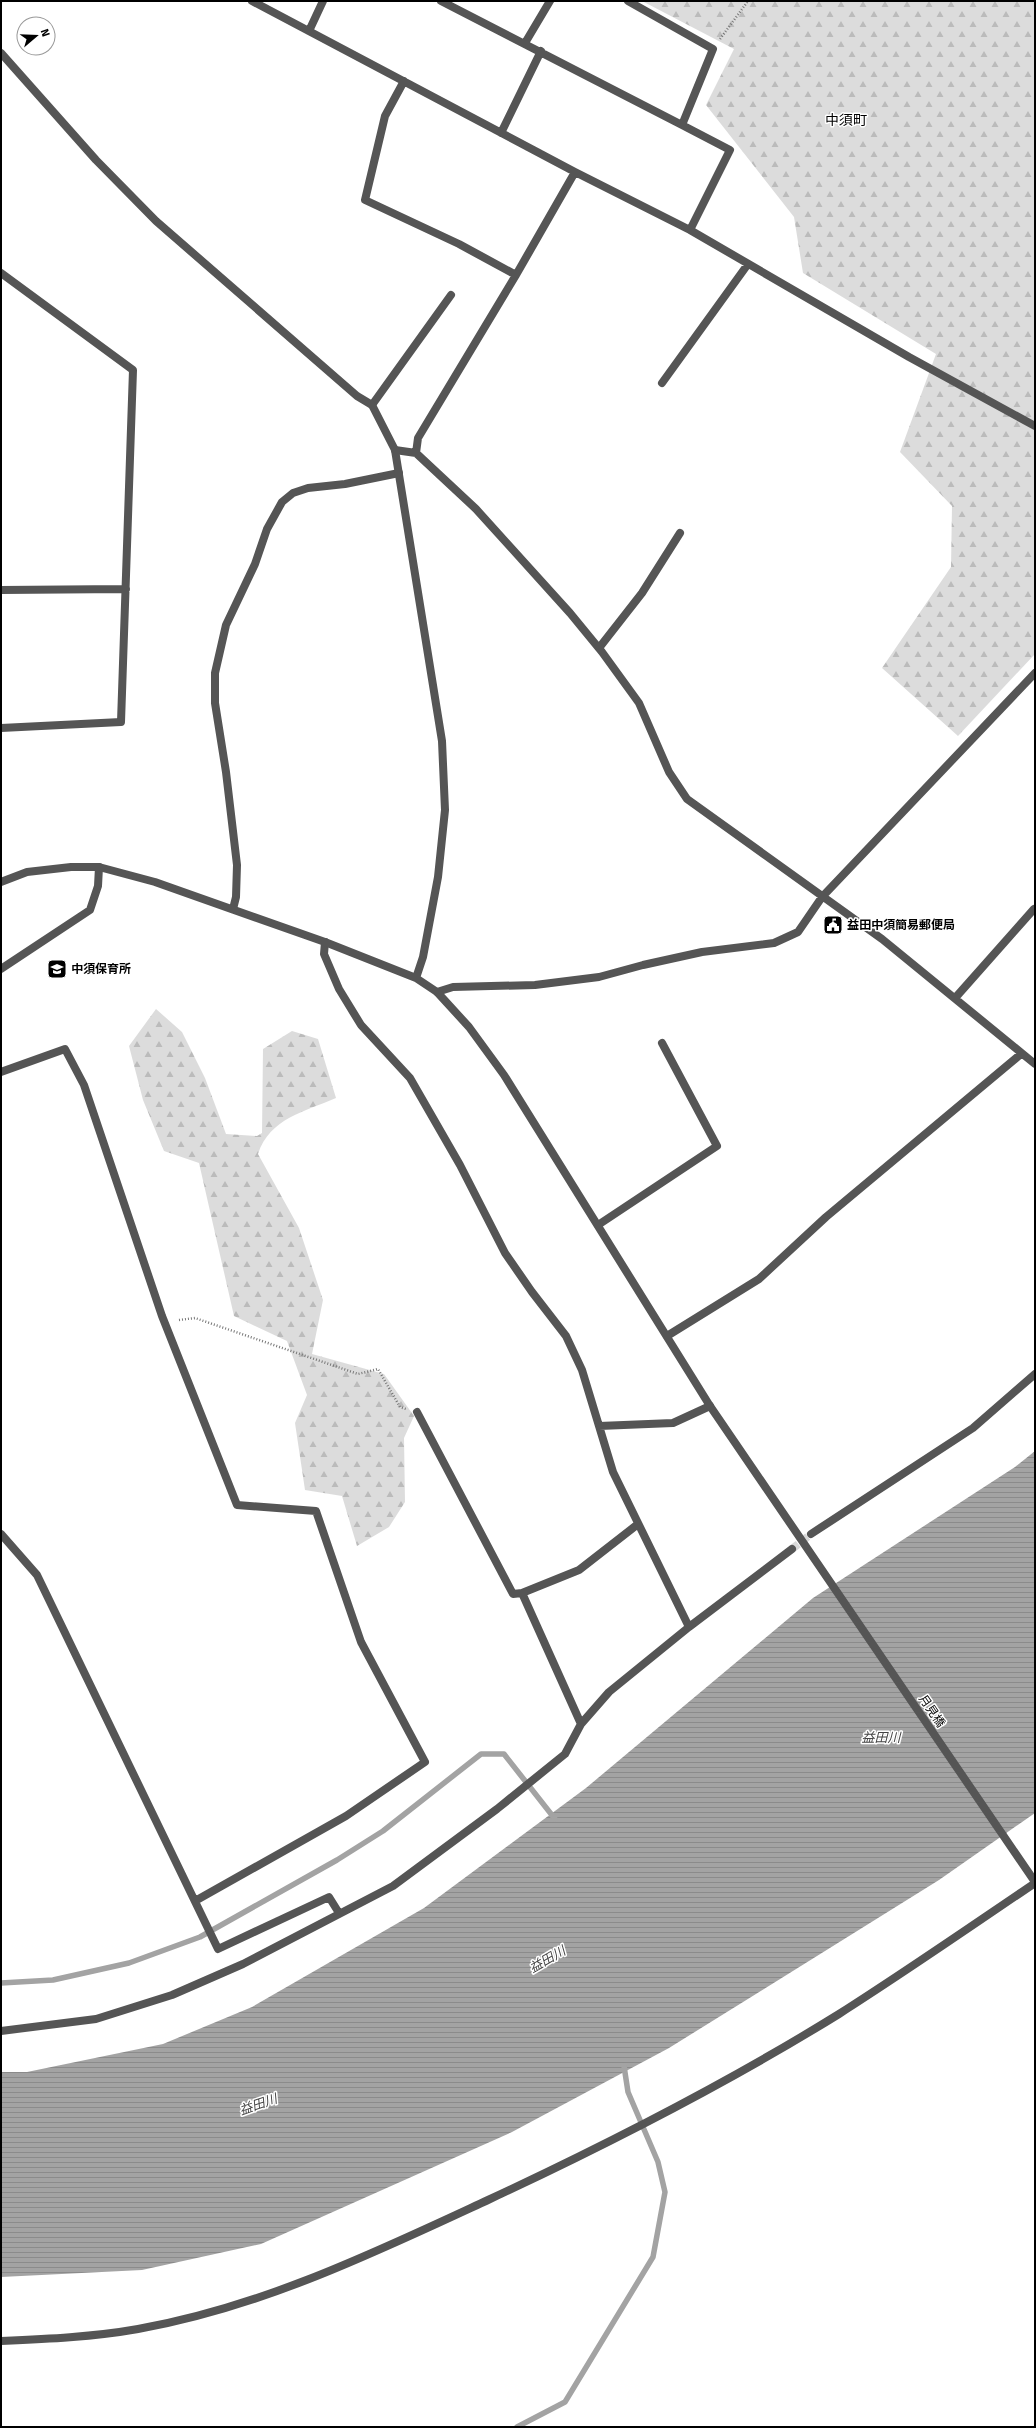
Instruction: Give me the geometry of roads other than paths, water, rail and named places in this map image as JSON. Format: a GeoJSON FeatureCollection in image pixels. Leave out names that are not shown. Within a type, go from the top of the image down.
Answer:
{"type":"FeatureCollection","features":[{"type":"Feature","properties":{"kind":"street"},"geometry":{"type":"LineString","coordinates":[[252,1],[575,172],[690,230],[909,357],[1035,426]]}},
{"type":"Feature","properties":{"kind":"street"},"geometry":{"type":"LineString","coordinates":[[309,31],[323,1]]}},
{"type":"Feature","properties":{"kind":"street"},"geometry":{"type":"LineString","coordinates":[[441,1],[730,150],[690,230]]}},
{"type":"Feature","properties":{"kind":"street"},"geometry":{"type":"LineString","coordinates":[[525,44],[550,1]]}},
{"type":"Feature","properties":{"kind":"street"},"geometry":{"type":"LineString","coordinates":[[628,1],[712,49],[682,125]]}},
{"type":"Feature","properties":{"kind":"street"},"geometry":{"type":"LineString","coordinates":[[501,133],[540,51]]}},
{"type":"Feature","properties":{"kind":"street"},"geometry":{"type":"LineString","coordinates":[[1,53],[96,160],[156,221],[357,396],[372,405],[395,450],[442,741],[445,810],[438,877],[423,957],[416,978]]}},
{"type":"Feature","properties":{"kind":"street"},"geometry":{"type":"LineString","coordinates":[[404,81],[385,116],[365,200],[458,244],[516,275]]}},
{"type":"Feature","properties":{"kind":"street"},"geometry":{"type":"LineString","coordinates":[[416,453],[418,438],[516,275],[575,172]]}},
{"type":"Feature","properties":{"kind":"street"},"geometry":{"type":"LineString","coordinates":[[662,383],[748,264]]}},
{"type":"Feature","properties":{"kind":"street"},"geometry":{"type":"LineString","coordinates":[[1,273],[133,370],[121,722],[1,728]]}},
{"type":"Feature","properties":{"kind":"street"},"geometry":{"type":"LineString","coordinates":[[372,405],[451,295]]}},
{"type":"Feature","properties":{"kind":"street"},"geometry":{"type":"LineString","coordinates":[[395,450],[416,453],[476,509],[570,613],[599,648],[639,703],[669,772],[687,799],[882,939],[1035,1064]]}},
{"type":"Feature","properties":{"kind":"street"},"geometry":{"type":"LineString","coordinates":[[233,909],[236,897],[237,865],[226,772],[215,703],[215,673],[226,625],[255,564],[268,529],[282,502],[293,493],[308,488],[345,484],[398,473]]}},
{"type":"Feature","properties":{"kind":"street"},"geometry":{"type":"LineString","coordinates":[[599,648],[642,593],[680,533]]}},
{"type":"Feature","properties":{"kind":"street"},"geometry":{"type":"LineString","coordinates":[[1,590],[126,589]]}},
{"type":"Feature","properties":{"kind":"street"},"geometry":{"type":"LineString","coordinates":[[437,992],[453,987],[535,985],[599,977],[643,965],[702,952],[774,943],[798,932],[822,897],[1035,674]]}},
{"type":"Feature","properties":{"kind":"street","name":"月見橋"},"geometry":{"type":"LineString","coordinates":[[1,882],[27,872],[72,867],[99,867],[155,882],[325,942],[416,978],[437,992],[469,1027],[504,1075],[710,1406],[1035,1883]]}},
{"type":"Feature","properties":{"kind":"street"},"geometry":{"type":"LineString","coordinates":[[1,969],[90,910],[98,886],[99,867]]}},
{"type":"Feature","properties":{"kind":"street"},"geometry":{"type":"LineString","coordinates":[[956,998],[1034,909]]}},
{"type":"Feature","properties":{"kind":"street"},"geometry":{"type":"LineString","coordinates":[[325,942],[324,954],[338,989],[361,1025],[410,1078],[453,1152],[505,1253],[532,1292],[566,1336],[582,1370],[613,1472],[689,1627]]}},
{"type":"Feature","properties":{"kind":"street"},"geometry":{"type":"LineString","coordinates":[[598,1225],[717,1146],[662,1043]]}},
{"type":"Feature","properties":{"kind":"street"},"geometry":{"type":"LineString","coordinates":[[1,1072],[65,1049],[84,1085],[164,1322],[237,1505],[316,1511],[361,1642],[425,1762],[346,1816],[195,1901]]}},
{"type":"Feature","properties":{"kind":"street"},"geometry":{"type":"LineString","coordinates":[[667,1336],[759,1279],[826,1217],[1022,1054]]}},
{"type":"Feature","properties":{"kind":"street"},"geometry":{"type":"LineString","coordinates":[[811,1534],[973,1428],[1035,1374]]}},
{"type":"Feature","properties":{"kind":"street"},"geometry":{"type":"LineString","coordinates":[[599,1426],[674,1423],[710,1406]]}},
{"type":"Feature","properties":{"kind":"street"},"geometry":{"type":"LineString","coordinates":[[417,1412],[513,1594],[522,1593],[579,1570],[638,1524]]}},
{"type":"Feature","properties":{"kind":"street"},"geometry":{"type":"LineString","coordinates":[[1,1534],[37,1575],[218,1948],[329,1897],[339,1913]]}},
{"type":"Feature","properties":{"kind":"street"},"geometry":{"type":"LineString","coordinates":[[1,2031],[96,2019],[172,1995],[243,1964],[393,1886],[497,1809],[565,1754],[581,1724],[609,1692],[689,1627],[792,1549]]}},
{"type":"Feature","properties":{"kind":"street"},"geometry":{"type":"LineString","coordinates":[[522,1593],[581,1724]]}},
{"type":"Feature","properties":{"kind":"street"},"geometry":{"type":"LineString","coordinates":[[1,2341],[78,2337],[140,2329],[225,2309],[308,2280],[388,2245],[598,2148],[734,2075],[838,2014],[1035,1883]]}},
{"type":"Feature","properties":{"kind":"water","name":"益田川"},"geometry":{"type":"Polygon","coordinates":[[[1035,1451],[1035,1813],[939,1880],[669,2048],[512,2132],[261,2244],[142,2270],[1,2277],[1,2072],[27,2072],[163,2044],[252,2007],[424,1908],[586,1788],[813,1598],[1015,1467],[1035,1451]]]}},
{"type":"Feature","properties":{"kind":"waterway"},"geometry":{"type":"LineString","coordinates":[[1,1983],[53,1980],[129,1963],[200,1937],[337,1860],[383,1831],[481,1754],[504,1754],[555,1819]]}},
{"type":"Feature","properties":{"kind":"waterway"},"geometry":{"type":"LineString","coordinates":[[517,2427],[565,2402],[653,2257],[665,2192],[658,2162],[628,2092],[624,2066]]}},
{"type":"Feature","properties":{"kind":"tunnel"},"geometry":{"type":"LineString","coordinates":[[792,1549],[811,1534]]}},
{"type":"Feature","properties":{"kind":"place","name":"益田中須簡易郵便局"},"geometry":{"type":"Point","coordinates":[833,925]}},
{"type":"Feature","properties":{"kind":"place","name":"中須保育所"},"geometry":{"type":"Point","coordinates":[57,969]}},
{"type":"Feature","properties":{"kind":"district","name":"中須町"},"geometry":{"type":"Point","coordinates":[846,120]}}]}
